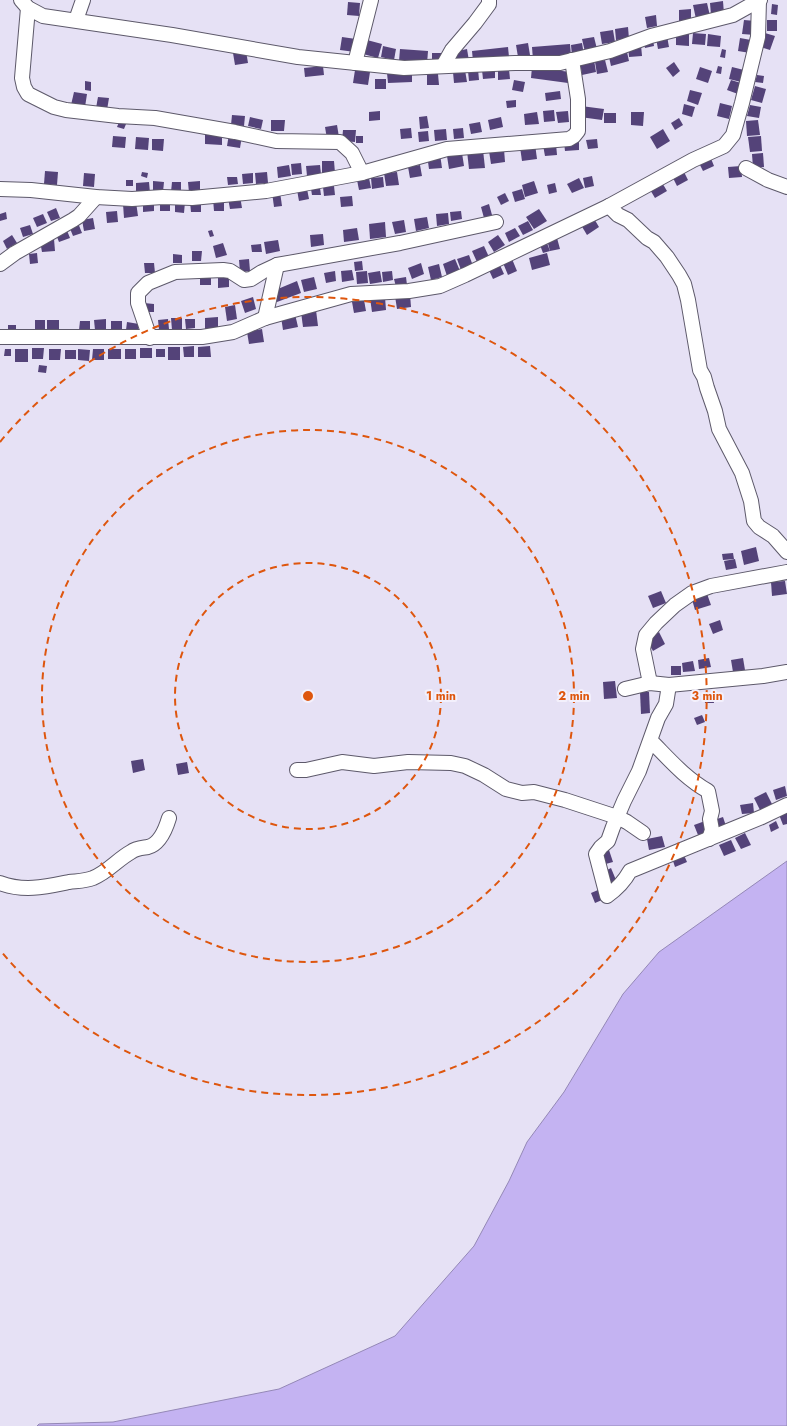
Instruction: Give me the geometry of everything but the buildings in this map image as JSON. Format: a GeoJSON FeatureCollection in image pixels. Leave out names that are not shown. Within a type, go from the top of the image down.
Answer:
{"type":"FeatureCollection","features":[{"type":"Feature","properties":{"kind":"street"},"geometry":{"type":"LineString","coordinates":[[76,20],[83,0]]}},
{"type":"Feature","properties":{"kind":"street"},"geometry":{"type":"LineString","coordinates":[[355,63],[371,0]]}},
{"type":"Feature","properties":{"kind":"street"},"geometry":{"type":"LineString","coordinates":[[443,66],[452,50],[475,23],[488,4],[489,0]]}},
{"type":"Feature","properties":{"kind":"street"},"geometry":{"type":"LineString","coordinates":[[24,4],[43,16],[172,35],[298,57],[404,68],[560,63],[610,51],[651,36],[733,15],[760,0]]}},
{"type":"Feature","properties":{"kind":"street"},"geometry":{"type":"LineString","coordinates":[[0,337],[202,337],[233,332],[265,318],[351,294],[409,290],[440,286],[609,206],[693,160],[724,146],[734,135],[758,37],[760,0]]}},
{"type":"Feature","properties":{"kind":"street"},"geometry":{"type":"LineString","coordinates":[[24,4],[22,66],[24,87],[28,94],[54,108],[118,116],[155,118],[276,141],[340,142],[352,153],[362,173]]}},
{"type":"Feature","properties":{"kind":"street"},"geometry":{"type":"LineString","coordinates":[[0,189],[31,190],[96,197],[132,199],[163,196],[192,198],[266,191],[362,173],[447,149],[569,139],[578,131],[578,99],[572,60]]}},
{"type":"Feature","properties":{"kind":"street"},"geometry":{"type":"LineString","coordinates":[[746,168],[768,180],[787,187]]}},
{"type":"Feature","properties":{"kind":"street"},"geometry":{"type":"LineString","coordinates":[[0,264],[15,253],[74,220],[96,197]]}},
{"type":"Feature","properties":{"kind":"street"},"geometry":{"type":"LineString","coordinates":[[609,206],[618,215],[628,220],[647,238],[654,242],[667,257],[684,284],[689,304],[700,370],[716,411],[719,429],[742,473],[751,501],[754,521],[759,527],[773,536],[787,552]]}},
{"type":"Feature","properties":{"kind":"street"},"geometry":{"type":"LineString","coordinates":[[150,338],[138,303],[138,293],[148,283],[175,272],[217,270],[230,271],[244,280],[250,279],[277,265],[496,222]]}},
{"type":"Feature","properties":{"kind":"street"},"geometry":{"type":"LineString","coordinates":[[265,318],[277,265]]}},
{"type":"Feature","properties":{"kind":"street"},"geometry":{"type":"LineString","coordinates":[[650,683],[643,649],[646,635],[675,605],[692,592],[711,586],[787,572]]}},
{"type":"Feature","properties":{"kind":"street"},"geometry":{"type":"LineString","coordinates":[[625,689],[650,683],[669,685],[763,676],[787,672]]}},
{"type":"Feature","properties":{"kind":"street"},"geometry":{"type":"LineString","coordinates":[[669,685],[666,704],[658,718],[639,771],[617,817],[608,841],[596,854],[607,896],[616,890],[630,871],[710,839],[787,805]]}},
{"type":"Feature","properties":{"kind":"street"},"geometry":{"type":"LineString","coordinates":[[651,741],[681,772],[708,791],[712,811],[710,818],[712,830],[710,839]]}},
{"type":"Feature","properties":{"kind":"street"},"geometry":{"type":"LineString","coordinates":[[297,770],[306,770],[342,762],[374,766],[408,762],[451,763],[464,766],[478,772],[506,789],[522,793],[534,792],[551,796],[617,817],[643,833]]}},
{"type":"Feature","properties":{"kind":"street"},"geometry":{"type":"LineString","coordinates":[[0,883],[32,889],[92,878],[106,871],[118,860],[133,850],[150,846],[158,841],[167,827],[169,818]]}},
{"type":"Feature","properties":{"kind":"shaded area"},"geometry":{"type":"Polygon","coordinates":[[[787,861],[787,1426],[37,1426],[39,1424],[113,1422],[279,1389],[395,1336],[474,1246],[509,1181],[527,1142],[564,1092],[623,994],[659,952],[787,861]]]}}]}
